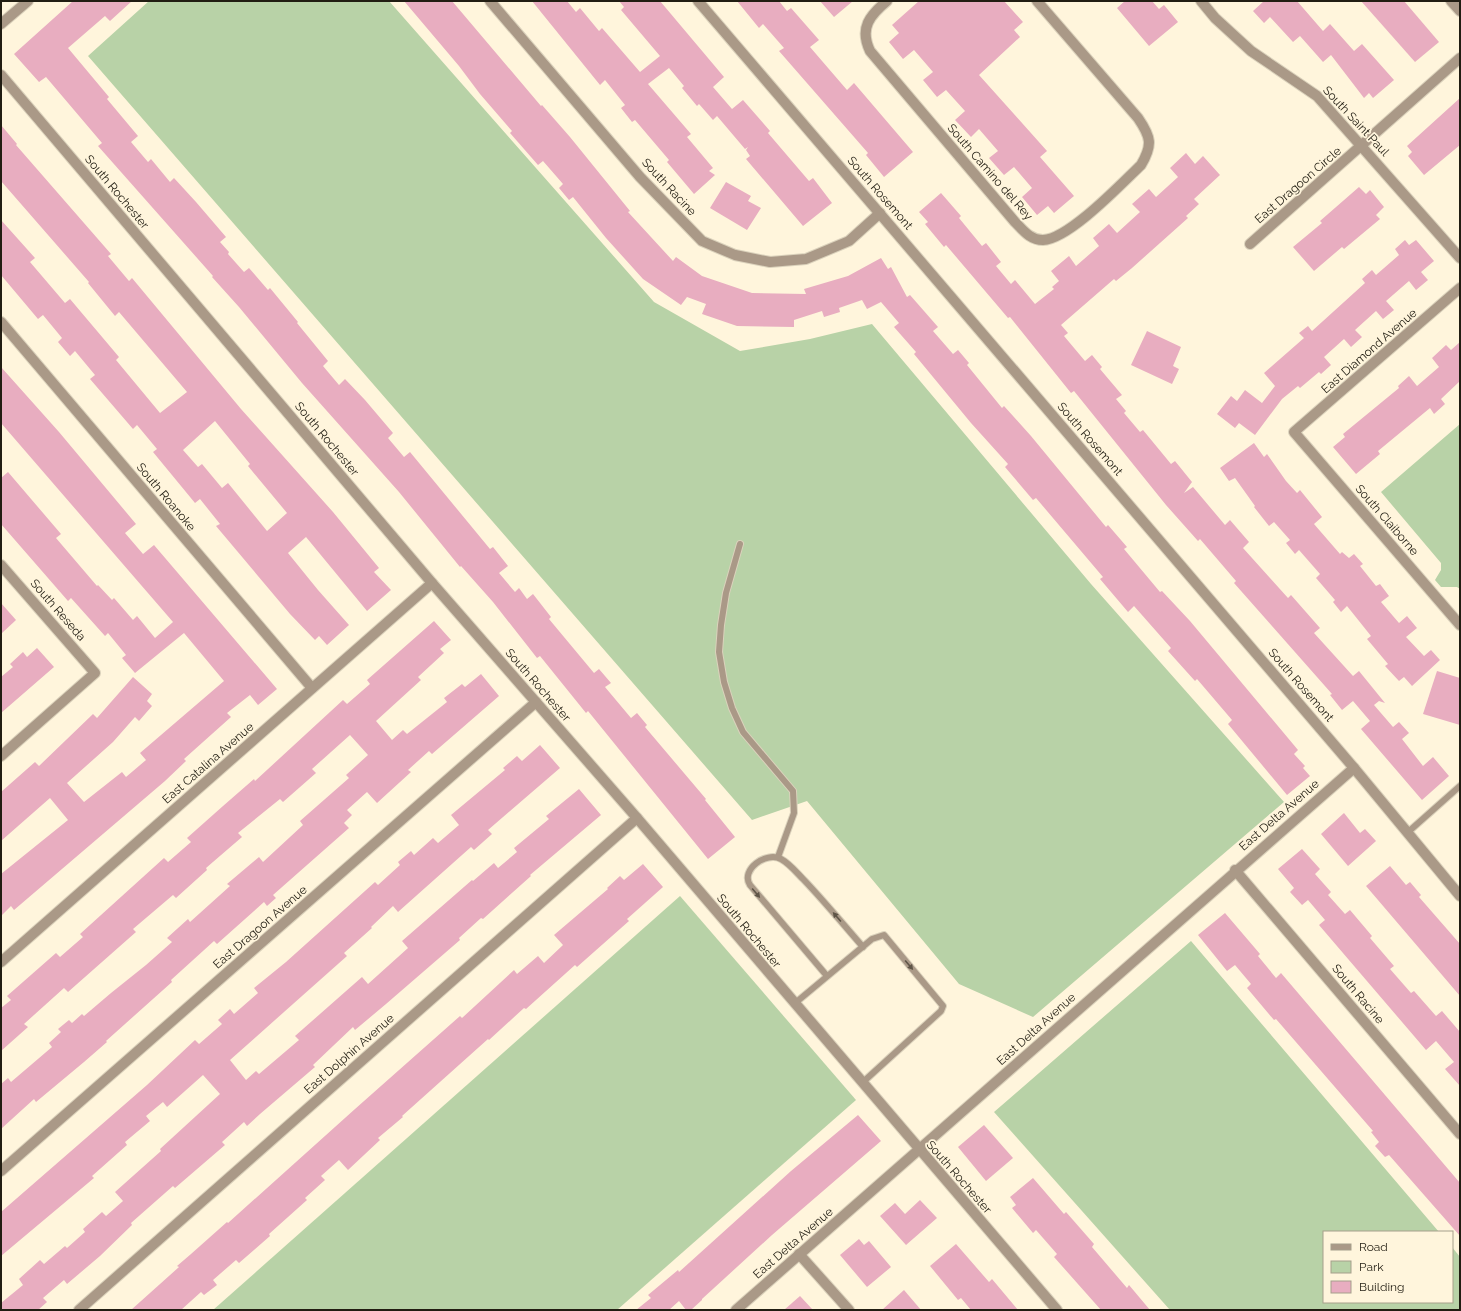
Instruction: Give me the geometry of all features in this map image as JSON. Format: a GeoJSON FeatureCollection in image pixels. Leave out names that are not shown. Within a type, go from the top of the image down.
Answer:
{"type":"FeatureCollection","features":[{"type":"Feature","properties":{"kind":"street"},"geometry":{"type":"LineString","coordinates":[[1,24],[28,1]]}},
{"type":"Feature","properties":{"kind":"street","name":"South Racine"},"geometry":{"type":"LineString","coordinates":[[490,1],[640,177],[702,241],[735,255],[770,262],[806,259],[849,241],[880,213]]}},
{"type":"Feature","properties":{"kind":"street","name":"South Rosemont"},"geometry":{"type":"LineString","coordinates":[[698,1],[1354,768],[1460,896]]}},
{"type":"Feature","properties":{"kind":"street","name":"South Camino del Rey"},"geometry":{"type":"LineString","coordinates":[[887,1],[872,14],[867,25],[865,40],[870,51],[1015,222],[1028,236],[1042,240],[1056,237],[1074,226],[1141,165],[1148,154],[1150,141],[1147,130],[1138,118],[1037,1]]}},
{"type":"Feature","properties":{"kind":"street","name":"South Saint Paul"},"geometry":{"type":"LineString","coordinates":[[1201,1],[1215,18],[1251,51],[1317,96],[1460,258]]}},
{"type":"Feature","properties":{"kind":"street"},"geometry":{"type":"LineString","coordinates":[[1451,1],[1460,11]]}},
{"type":"Feature","properties":{"kind":"street"},"geometry":{"type":"LineString","coordinates":[[1362,146],[1460,58]]}},
{"type":"Feature","properties":{"kind":"street","name":"South Rochester"},"geometry":{"type":"LineString","coordinates":[[1,75],[432,583],[637,818],[794,1004],[1057,1310]]}},
{"type":"Feature","properties":{"kind":"street","name":"East Dragoon Circle"},"geometry":{"type":"LineString","coordinates":[[1250,244],[1362,146]]}},
{"type":"Feature","properties":{"kind":"street","name":"East Diamond Avenue"},"geometry":{"type":"LineString","coordinates":[[1294,432],[1460,288]]}},
{"type":"Feature","properties":{"kind":"street","name":"South Roanoke"},"geometry":{"type":"LineString","coordinates":[[1,322],[312,688]]}},
{"type":"Feature","properties":{"kind":"street","name":"South Claiborne"},"geometry":{"type":"LineString","coordinates":[[1294,432],[1460,625]]}},
{"type":"Feature","properties":{"kind":"street","name":"South Reseda"},"geometry":{"type":"LineString","coordinates":[[1,565],[95,673],[1,756]]}},
{"type":"Feature","properties":{"kind":"street","name":"East Catalina Avenue"},"geometry":{"type":"LineString","coordinates":[[1,962],[432,583]]}},
{"type":"Feature","properties":{"kind":"street","name":"East Dragoon Avenue"},"geometry":{"type":"LineString","coordinates":[[1,1171],[536,702]]}},
{"type":"Feature","properties":{"kind":"street","name":"East Delta Avenue"},"geometry":{"type":"LineString","coordinates":[[736,1310],[1235,870],[1354,768]]}},
{"type":"Feature","properties":{"kind":"street","name":"East Dolphin Avenue"},"geometry":{"type":"LineString","coordinates":[[79,1310],[637,818]]}},
{"type":"Feature","properties":{"kind":"street","name":"South Racine"},"geometry":{"type":"LineString","coordinates":[[1235,870],[1460,1134]]}},
{"type":"Feature","properties":{"kind":"street"},"geometry":{"type":"LineString","coordinates":[[799,1254],[849,1310]]}},
{"type":"Feature","properties":{"kind":"lane"},"geometry":{"type":"LineString","coordinates":[[740,544],[726,594],[721,625],[719,652],[724,682],[732,708],[743,732],[793,791],[794,812],[778,857]]}},
{"type":"Feature","properties":{"kind":"lane"},"geometry":{"type":"LineString","coordinates":[[1407,833],[1460,786]]}},
{"type":"Feature","properties":{"kind":"lane"},"geometry":{"type":"LineString","coordinates":[[827,976],[747,880],[747,874],[751,868],[760,861],[770,857],[778,857],[788,863],[812,888],[863,947]]}},
{"type":"Feature","properties":{"kind":"lane"},"geometry":{"type":"LineString","coordinates":[[794,1004],[872,939],[884,936],[943,1006],[941,1011],[862,1083]]}},
{"type":"Feature","properties":{"kind":"green space"},"geometry":{"type":"Polygon","coordinates":[[[149,1],[389,1],[654,302],[740,351],[810,339],[872,324],[1091,584],[1284,802],[1033,1017],[959,984],[807,801],[752,820],[88,56],[149,1]]]}},
{"type":"Feature","properties":{"kind":"green space"},"geometry":{"type":"Polygon","coordinates":[[[1460,424],[1460,589],[1457,587],[1441,587],[1435,580],[1441,570],[1441,563],[1381,492],[1460,424]]]}},
{"type":"Feature","properties":{"kind":"green space"},"geometry":{"type":"Polygon","coordinates":[[[680,896],[856,1100],[617,1310],[213,1310],[680,896]]]}},
{"type":"Feature","properties":{"kind":"green space"},"geometry":{"type":"Polygon","coordinates":[[[1191,941],[1438,1231],[1323,1231],[1323,1303],[1453,1303],[1453,1248],[1460,1257],[1460,1310],[1170,1310],[994,1112],[1191,941]]]}},
{"type":"Feature","properties":{"kind":"building"},"geometry":{"type":"Polygon","coordinates":[[[73,1],[132,1],[110,21],[105,16],[68,48],[109,97],[107,99],[138,136],[131,142],[148,162],[151,159],[170,182],[174,178],[196,202],[226,237],[220,242],[229,252],[228,254],[244,272],[249,268],[268,290],[270,288],[328,361],[323,366],[339,385],[345,379],[365,400],[393,433],[388,438],[404,457],[410,452],[490,549],[493,547],[508,566],[499,573],[515,592],[519,588],[527,599],[533,594],[551,617],[549,619],[594,673],[599,669],[611,683],[605,687],[631,718],[637,713],[647,725],[645,727],[706,799],[705,800],[735,837],[708,859],[588,711],[586,713],[540,656],[537,658],[493,602],[461,566],[460,567],[399,492],[302,383],[212,277],[213,276],[98,146],[102,143],[46,77],[39,82],[14,54],[73,1]]]}},
{"type":"Feature","properties":{"kind":"building"},"geometry":{"type":"Polygon","coordinates":[[[404,1],[452,1],[541,106],[542,105],[570,137],[630,211],[628,212],[673,261],[676,257],[702,276],[752,293],[806,294],[804,289],[848,276],[881,258],[888,269],[891,267],[907,297],[910,295],[938,327],[933,331],[953,354],[958,350],[969,363],[967,365],[1002,408],[1004,406],[1031,436],[1106,527],[1108,525],[1127,547],[1124,549],[1160,592],[1162,591],[1190,621],[1298,750],[1294,754],[1305,766],[1303,768],[1310,776],[1287,795],[1228,724],[1232,720],[1197,679],[1195,681],[1168,651],[1171,648],[1134,606],[1128,612],[1100,579],[1103,577],[1036,498],[1033,500],[1005,467],[1008,464],[971,423],[914,354],[916,352],[894,327],[899,323],[881,302],[867,309],[862,300],[839,308],[840,312],[824,317],[822,311],[794,320],[794,327],[737,326],[702,314],[706,304],[687,297],[681,305],[643,279],[606,238],[573,197],[569,200],[559,188],[563,184],[543,161],[538,165],[510,133],[512,131],[404,1]]]}},
{"type":"Feature","properties":{"kind":"building"},"geometry":{"type":"Polygon","coordinates":[[[532,1],[567,1],[576,12],[580,8],[599,31],[602,28],[640,72],[660,56],[621,10],[624,7],[619,1],[660,1],[724,77],[713,87],[732,109],[743,100],[770,131],[768,133],[809,181],[813,178],[832,203],[803,226],[746,159],[750,156],[746,150],[748,147],[745,149],[717,116],[713,120],[699,104],[697,106],[682,88],[684,86],[669,68],[648,84],[691,134],[687,137],[713,168],[709,171],[715,175],[694,194],[667,162],[669,160],[635,120],[632,122],[621,108],[625,105],[605,80],[600,85],[532,1]]]}},
{"type":"Feature","properties":{"kind":"building"},"geometry":{"type":"Polygon","coordinates":[[[737,1],[779,1],[787,11],[791,8],[819,40],[810,47],[847,90],[854,83],[913,152],[884,177],[866,155],[868,153],[779,51],[784,48],[763,24],[759,28],[737,1]]]}},
{"type":"Feature","properties":{"kind":"building"},"geometry":{"type":"Polygon","coordinates":[[[820,1],[853,1],[834,17],[820,1]]]}},
{"type":"Feature","properties":{"kind":"building"},"geometry":{"type":"Polygon","coordinates":[[[919,1],[1004,1],[1023,22],[1014,30],[1020,37],[979,75],[1047,151],[1040,157],[1074,196],[1054,213],[1048,206],[1037,215],[1022,197],[1032,188],[1014,167],[1004,175],[989,158],[998,151],[979,129],[971,137],[955,120],[965,111],[946,90],[937,97],[923,80],[933,72],[914,50],[903,59],[889,42],[899,33],[892,25],[919,1]]]}},
{"type":"Feature","properties":{"kind":"building"},"geometry":{"type":"Polygon","coordinates":[[[1125,1],[1152,1],[1159,9],[1164,5],[1178,22],[1149,46],[1117,8],[1125,1]]]}},
{"type":"Feature","properties":{"kind":"building"},"geometry":{"type":"Polygon","coordinates":[[[1264,1],[1297,1],[1323,31],[1330,24],[1354,51],[1362,44],[1394,80],[1373,98],[1369,93],[1364,98],[1331,55],[1323,62],[1300,36],[1293,42],[1270,17],[1264,23],[1253,11],[1264,1]]]}},
{"type":"Feature","properties":{"kind":"building"},"geometry":{"type":"Polygon","coordinates":[[[1361,1],[1404,1],[1439,42],[1415,62],[1361,1]]]}},
{"type":"Feature","properties":{"kind":"building"},"geometry":{"type":"Polygon","coordinates":[[[1460,98],[1460,145],[1424,175],[1408,156],[1412,152],[1407,146],[1460,98]]]}},
{"type":"Feature","properties":{"kind":"building"},"geometry":{"type":"Polygon","coordinates":[[[1,125],[17,144],[16,145],[111,254],[108,256],[129,281],[132,278],[241,409],[333,512],[379,568],[374,572],[391,590],[367,611],[306,537],[288,553],[349,625],[327,645],[319,636],[315,640],[290,614],[216,526],[220,524],[200,499],[195,503],[153,452],[157,449],[137,425],[133,429],[90,379],[95,375],[75,351],[70,356],[58,342],[62,338],[43,315],[38,319],[1,275],[1,220],[35,258],[30,262],[65,303],[70,299],[119,357],[116,360],[160,413],[187,392],[119,312],[115,316],[88,283],[89,282],[1,181],[1,125]],[[215,421],[183,450],[198,467],[202,464],[222,488],[228,483],[267,531],[287,513],[248,466],[250,464],[215,421]]]}},
{"type":"Feature","properties":{"kind":"building"},"geometry":{"type":"Polygon","coordinates":[[[1186,153],[1195,164],[1203,156],[1220,175],[1194,199],[1199,204],[1186,216],[1188,218],[1132,268],[1116,281],[1114,279],[1061,325],[1068,333],[1064,336],[1085,361],[1092,355],[1102,367],[1100,369],[1122,395],[1116,399],[1126,411],[1124,413],[1140,432],[1143,430],[1171,464],[1175,461],[1192,482],[1184,493],[1193,487],[1225,525],[1230,520],[1249,542],[1243,548],[1288,598],[1291,595],[1320,628],[1314,633],[1353,676],[1359,671],[1385,703],[1379,701],[1374,705],[1393,727],[1399,722],[1409,733],[1402,739],[1423,766],[1433,757],[1449,776],[1422,800],[1361,729],[1370,721],[1353,701],[1342,710],[1330,695],[1332,694],[1234,583],[1236,581],[1200,539],[1198,541],[1166,505],[1074,391],[1071,393],[1010,317],[1008,318],[946,245],[944,247],[925,224],[928,222],[919,212],[941,193],[961,216],[959,218],[982,246],[986,243],[1001,262],[996,266],[1011,284],[1015,280],[1035,304],[1054,289],[1052,287],[1059,281],[1051,271],[1069,256],[1076,266],[1099,246],[1093,238],[1109,224],[1117,233],[1140,212],[1132,204],[1149,189],[1156,197],[1178,177],[1170,168],[1186,153]]]}},
{"type":"Feature","properties":{"kind":"building"},"geometry":{"type":"Polygon","coordinates":[[[726,182],[751,196],[748,201],[761,208],[747,230],[710,208],[726,182]]]}},
{"type":"Feature","properties":{"kind":"building"},"geometry":{"type":"Polygon","coordinates":[[[1359,187],[1366,194],[1370,190],[1384,207],[1376,215],[1380,219],[1344,249],[1342,247],[1314,271],[1293,247],[1322,223],[1320,221],[1359,187]]]}},
{"type":"Feature","properties":{"kind":"building"},"geometry":{"type":"Polygon","coordinates":[[[1405,240],[1409,245],[1416,240],[1434,261],[1421,272],[1428,280],[1416,290],[1409,281],[1386,301],[1394,310],[1383,319],[1376,311],[1355,330],[1362,337],[1351,347],[1344,339],[1324,357],[1331,365],[1321,374],[1319,372],[1300,388],[1298,386],[1282,399],[1255,435],[1239,423],[1235,428],[1217,414],[1231,396],[1237,401],[1245,390],[1262,403],[1275,386],[1264,373],[1304,338],[1299,333],[1308,326],[1312,331],[1365,283],[1362,279],[1372,270],[1376,275],[1399,255],[1395,249],[1405,240]]]}},
{"type":"Feature","properties":{"kind":"building"},"geometry":{"type":"Polygon","coordinates":[[[1147,331],[1181,347],[1173,366],[1179,369],[1172,384],[1131,365],[1147,331]]]}},
{"type":"Feature","properties":{"kind":"building"},"geometry":{"type":"Polygon","coordinates":[[[1460,342],[1460,381],[1441,399],[1445,404],[1434,414],[1430,408],[1378,451],[1380,454],[1356,474],[1333,447],[1345,437],[1343,434],[1399,388],[1398,386],[1409,376],[1417,386],[1439,367],[1432,358],[1446,345],[1451,350],[1460,342]]]}},
{"type":"Feature","properties":{"kind":"building"},"geometry":{"type":"Polygon","coordinates":[[[1,367],[59,432],[136,524],[125,533],[143,554],[154,545],[277,689],[258,705],[250,695],[227,713],[231,717],[184,759],[186,761],[165,781],[14,910],[11,906],[1,916],[1,874],[68,820],[50,798],[1,841],[1,792],[35,762],[39,766],[93,714],[97,718],[133,677],[152,694],[147,701],[152,706],[139,721],[135,717],[113,742],[67,783],[84,802],[122,772],[126,777],[146,760],[140,753],[224,681],[184,633],[135,673],[122,658],[126,655],[108,633],[105,636],[71,598],[68,601],[1,524],[1,478],[8,472],[61,534],[56,538],[97,586],[98,585],[112,600],[114,598],[133,620],[137,616],[155,638],[173,622],[1,423],[1,367]]]}},
{"type":"Feature","properties":{"kind":"building"},"geometry":{"type":"Polygon","coordinates":[[[1254,443],[1264,457],[1267,454],[1286,481],[1297,493],[1300,490],[1322,517],[1314,524],[1340,554],[1342,552],[1349,558],[1354,554],[1363,564],[1360,566],[1376,586],[1380,584],[1389,596],[1381,602],[1399,623],[1407,616],[1417,628],[1406,637],[1424,656],[1431,650],[1440,660],[1412,686],[1404,677],[1399,681],[1385,666],[1388,664],[1367,639],[1371,636],[1347,606],[1341,612],[1333,602],[1335,600],[1316,578],[1320,574],[1299,550],[1295,554],[1286,543],[1290,540],[1274,522],[1269,526],[1254,507],[1255,506],[1235,478],[1229,481],[1220,468],[1254,443]]]}},
{"type":"Feature","properties":{"kind":"building"},"geometry":{"type":"Polygon","coordinates":[[[1,603],[16,620],[1,634],[1,603]]]}},
{"type":"Feature","properties":{"kind":"building"},"geometry":{"type":"Polygon","coordinates":[[[434,621],[451,640],[440,649],[444,653],[418,677],[421,680],[376,721],[392,740],[403,730],[407,734],[447,702],[444,698],[462,684],[465,687],[481,674],[499,696],[432,754],[429,751],[408,770],[411,772],[377,803],[367,792],[347,810],[352,815],[344,823],[349,828],[273,895],[276,898],[267,906],[264,902],[217,944],[214,941],[171,980],[172,982],[106,1041],[107,1042],[36,1102],[34,1099],[1,1129],[1,1084],[8,1078],[11,1082],[52,1047],[49,1043],[61,1032],[58,1029],[69,1020],[72,1023],[82,1014],[84,1016],[172,942],[167,938],[188,919],[190,922],[230,886],[227,884],[259,857],[263,862],[303,825],[300,821],[349,778],[346,775],[368,755],[350,735],[312,769],[316,773],[283,802],[280,799],[238,833],[242,837],[206,868],[207,870],[176,898],[173,895],[133,929],[136,932],[68,992],[64,988],[24,1024],[28,1027],[1,1051],[1,1008],[11,1000],[7,996],[56,953],[60,957],[83,937],[80,934],[164,858],[168,862],[191,842],[187,838],[254,779],[255,781],[343,700],[347,704],[370,684],[367,680],[434,621]]]}},
{"type":"Feature","properties":{"kind":"building"},"geometry":{"type":"Polygon","coordinates":[[[37,648],[54,667],[1,713],[1,677],[13,667],[10,664],[23,652],[27,657],[37,648]]]}},
{"type":"Feature","properties":{"kind":"building"},"geometry":{"type":"Polygon","coordinates":[[[1437,671],[1460,678],[1460,725],[1423,714],[1437,671]]]}},
{"type":"Feature","properties":{"kind":"building"},"geometry":{"type":"Polygon","coordinates":[[[540,745],[560,768],[488,830],[492,834],[474,850],[471,847],[398,912],[393,906],[371,927],[372,928],[344,953],[347,956],[230,1060],[246,1080],[256,1071],[259,1074],[299,1040],[295,1036],[362,977],[368,984],[408,948],[402,941],[472,880],[473,881],[494,863],[498,868],[517,852],[514,848],[549,819],[546,816],[579,789],[601,815],[530,875],[531,876],[483,919],[481,918],[459,938],[460,940],[386,1004],[355,1030],[353,1027],[313,1065],[315,1067],[247,1126],[244,1122],[222,1142],[225,1145],[175,1188],[173,1186],[131,1223],[132,1225],[100,1256],[67,1284],[64,1280],[43,1298],[47,1302],[38,1310],[1,1310],[1,1303],[23,1285],[19,1279],[40,1260],[44,1264],[65,1246],[67,1248],[85,1232],[83,1229],[102,1212],[106,1216],[123,1201],[115,1192],[161,1151],[160,1149],[220,1094],[203,1075],[167,1107],[163,1102],[146,1116],[150,1121],[125,1142],[127,1145],[92,1176],[94,1178],[1,1256],[1,1212],[147,1085],[195,1040],[199,1044],[222,1024],[218,1020],[230,1009],[234,1014],[258,993],[254,988],[286,962],[375,882],[378,885],[400,865],[398,862],[411,851],[414,855],[433,838],[438,843],[459,825],[451,815],[505,770],[503,768],[517,756],[522,761],[540,745]]]}},
{"type":"Feature","properties":{"kind":"building"},"geometry":{"type":"Polygon","coordinates":[[[1344,813],[1360,833],[1365,829],[1376,841],[1348,866],[1321,834],[1344,813]]]}},
{"type":"Feature","properties":{"kind":"building"},"geometry":{"type":"Polygon","coordinates":[[[1302,849],[1320,869],[1315,874],[1331,892],[1328,895],[1345,914],[1350,910],[1372,936],[1370,938],[1394,966],[1390,969],[1411,993],[1414,991],[1436,1016],[1442,1011],[1460,1032],[1460,1086],[1445,1069],[1454,1062],[1436,1041],[1426,1050],[1319,925],[1325,920],[1308,900],[1302,905],[1290,892],[1294,888],[1278,869],[1302,849]]]}},
{"type":"Feature","properties":{"kind":"building"},"geometry":{"type":"Polygon","coordinates":[[[643,864],[663,887],[627,919],[629,921],[577,967],[575,965],[526,1009],[524,1008],[489,1040],[488,1039],[378,1138],[380,1140],[348,1170],[339,1160],[321,1176],[325,1180],[305,1198],[307,1200],[269,1234],[270,1236],[239,1263],[236,1260],[213,1280],[217,1285],[204,1295],[201,1292],[181,1310],[131,1310],[179,1267],[177,1266],[227,1222],[228,1223],[460,1016],[462,1018],[514,970],[517,974],[538,956],[544,963],[563,945],[554,935],[608,889],[607,888],[620,876],[624,880],[643,864]]]}},
{"type":"Feature","properties":{"kind":"building"},"geometry":{"type":"Polygon","coordinates":[[[1390,866],[1406,885],[1410,882],[1421,895],[1419,897],[1460,944],[1460,996],[1366,886],[1390,866]]]}},
{"type":"Feature","properties":{"kind":"building"},"geometry":{"type":"Polygon","coordinates":[[[1225,913],[1260,954],[1258,956],[1276,978],[1281,973],[1460,1183],[1460,1236],[1389,1155],[1385,1157],[1375,1146],[1379,1142],[1371,1132],[1373,1131],[1276,1019],[1274,1020],[1247,988],[1251,984],[1235,965],[1227,971],[1198,935],[1225,913]]]}},
{"type":"Feature","properties":{"kind":"building"},"geometry":{"type":"Polygon","coordinates":[[[858,1115],[881,1141],[772,1235],[691,1310],[686,1310],[679,1301],[669,1310],[636,1310],[651,1298],[648,1295],[678,1270],[679,1272],[791,1171],[858,1115]]]}},
{"type":"Feature","properties":{"kind":"building"},"geometry":{"type":"Polygon","coordinates":[[[984,1125],[1013,1158],[986,1181],[958,1147],[984,1125]]]}},
{"type":"Feature","properties":{"kind":"building"},"geometry":{"type":"Polygon","coordinates":[[[1033,1178],[1064,1214],[1066,1212],[1094,1244],[1092,1247],[1127,1288],[1129,1285],[1150,1310],[1101,1310],[1054,1257],[1057,1254],[1036,1230],[1033,1233],[1012,1208],[1016,1205],[1010,1197],[1033,1178]]]}},
{"type":"Feature","properties":{"kind":"building"},"geometry":{"type":"Polygon","coordinates":[[[920,1200],[937,1218],[906,1245],[880,1216],[895,1203],[905,1214],[920,1200]]]}},
{"type":"Feature","properties":{"kind":"building"},"geometry":{"type":"Polygon","coordinates":[[[859,1239],[864,1245],[869,1241],[891,1267],[867,1287],[840,1255],[859,1239]]]}},
{"type":"Feature","properties":{"kind":"building"},"geometry":{"type":"Polygon","coordinates":[[[956,1244],[989,1282],[992,1279],[1018,1310],[971,1310],[961,1298],[958,1300],[930,1266],[956,1244]]]}},
{"type":"Feature","properties":{"kind":"building"},"geometry":{"type":"Polygon","coordinates":[[[904,1290],[921,1310],[882,1310],[904,1290]]]}},
{"type":"Feature","properties":{"kind":"building"},"geometry":{"type":"Polygon","coordinates":[[[800,1296],[813,1310],[784,1310],[800,1296]]]}}]}
